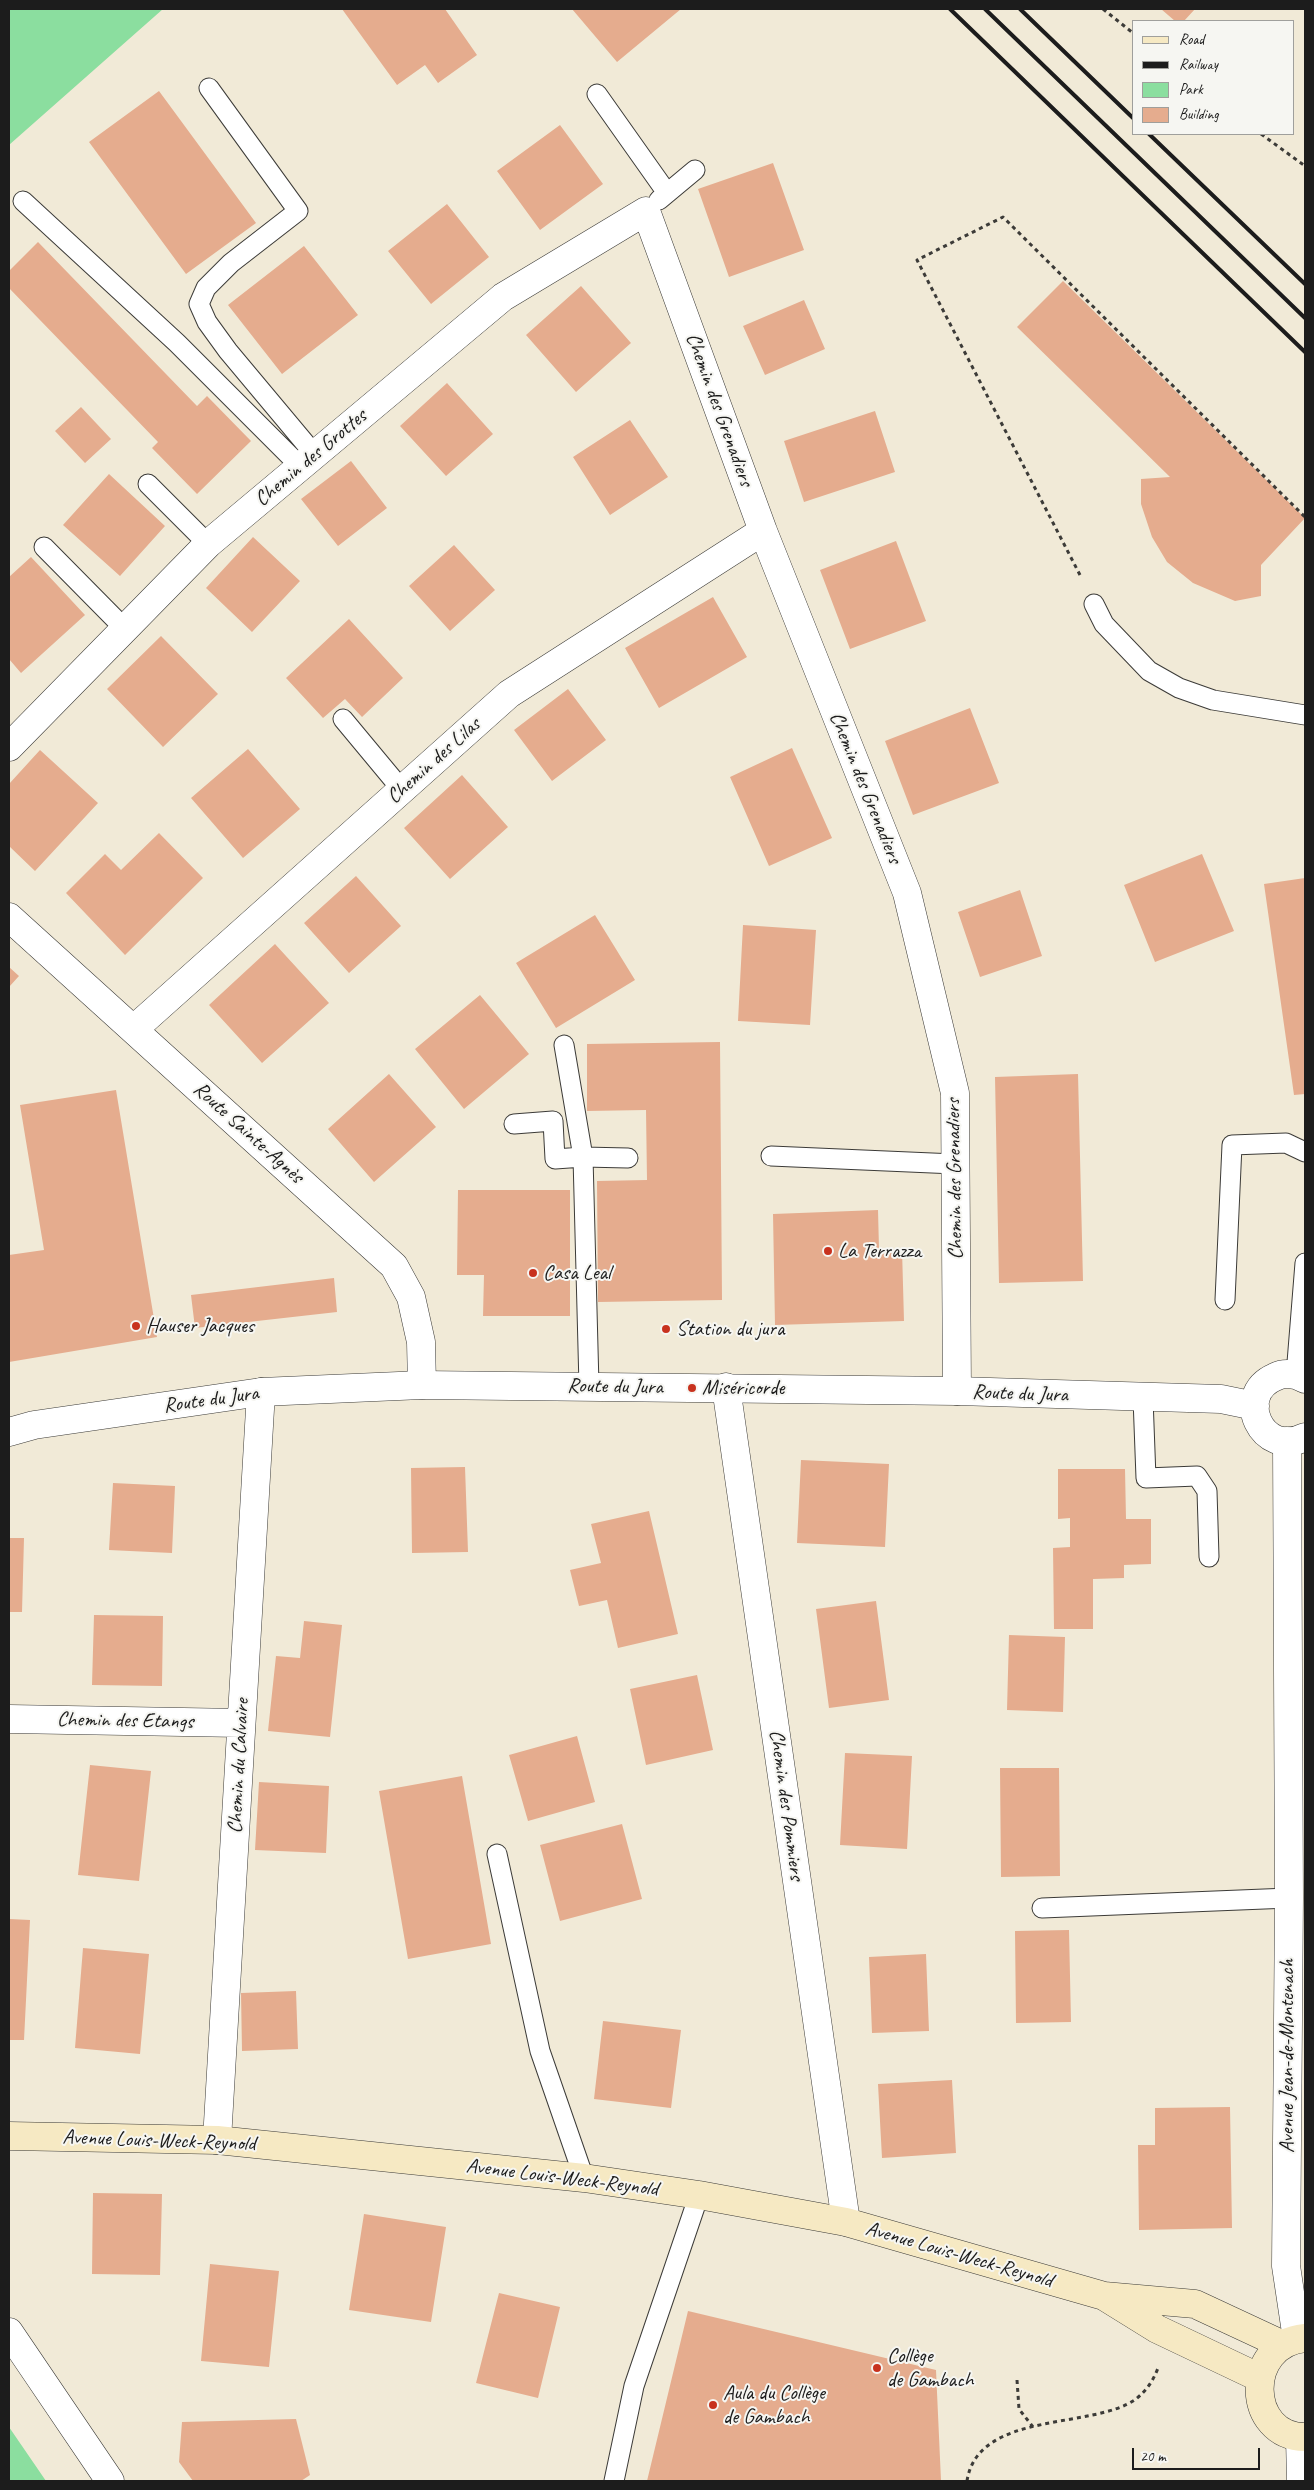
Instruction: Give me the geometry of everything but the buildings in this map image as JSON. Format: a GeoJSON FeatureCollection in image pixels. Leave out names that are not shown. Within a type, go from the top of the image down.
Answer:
{"type":"FeatureCollection","features":[{"type":"Feature","properties":{"kind":"main road","name":"Avenue Louis-Weck-Reynold"},"geometry":{"type":"LineString","coordinates":[[9,2136],[217,2140],[584,2178],[699,2195],[846,2222],[1104,2296],[1195,2304],[1295,2341]]}},
{"type":"Feature","properties":{"kind":"main road","name":"Avenue Louis-Weck-Reynold"},"geometry":{"type":"LineString","coordinates":[[1104,2296],[1157,2329],[1260,2378]]}},
{"type":"Feature","properties":{"kind":"main road"},"geometry":{"type":"LineString","coordinates":[[1295,2341],[1271,2356],[1264,2366],[1260,2378],[1261,2400],[1266,2414],[1275,2425],[1286,2432],[1303,2437]]}},
{"type":"Feature","properties":{"kind":"street","name":"Chemin des Grottes"},"geometry":{"type":"LineString","coordinates":[[9,747],[208,544],[503,297],[646,211]]}},
{"type":"Feature","properties":{"kind":"street","name":"Chemin des Grenadiers"},"geometry":{"type":"LineString","coordinates":[[646,211],[763,531],[907,893],[955,1093],[957,1392]]}},
{"type":"Feature","properties":{"kind":"street","name":"Chemin des Lilas"},"geometry":{"type":"LineString","coordinates":[[134,1030],[509,694],[763,531]]}},
{"type":"Feature","properties":{"kind":"street","name":"Route Sainte-Agnès"},"geometry":{"type":"LineString","coordinates":[[9,917],[394,1266],[411,1297],[422,1342],[422,1385]]}},
{"type":"Feature","properties":{"kind":"street"},"geometry":{"type":"LineString","coordinates":[[1296,1439],[1274,1438],[1263,1431],[1256,1419],[1255,1406],[1257,1395],[1266,1382],[1280,1375],[1301,1377]]}},
{"type":"Feature","properties":{"kind":"street","name":"Route du Jura"},"geometry":{"type":"LineString","coordinates":[[9,1432],[34,1426],[262,1392],[422,1385],[726,1387],[957,1392],[1221,1399],[1255,1406]]}},
{"type":"Feature","properties":{"kind":"street","name":"Chemin des Pommiers"},"geometry":{"type":"LineString","coordinates":[[726,1387],[846,2222]]}},
{"type":"Feature","properties":{"kind":"street","name":"Chemin du Calvaire"},"geometry":{"type":"LineString","coordinates":[[217,2140],[262,1392]]}},
{"type":"Feature","properties":{"kind":"street","name":"Avenue Jean-de-Montenach"},"geometry":{"type":"LineString","coordinates":[[1295,2341],[1286,2266],[1289,1898],[1289,1481],[1296,1439]]}},
{"type":"Feature","properties":{"kind":"street","name":"Chemin des Etangs"},"geometry":{"type":"LineString","coordinates":[[9,1719],[241,1723]]}},
{"type":"Feature","properties":{"kind":"street"},"geometry":{"type":"LineString","coordinates":[[9,2332],[110,2481]]}},
{"type":"Feature","properties":{"kind":"street"},"geometry":{"type":"LineString","coordinates":[[1300,2481],[1303,2437]]}},
{"type":"Feature","properties":{"kind":"lane"},"geometry":{"type":"LineString","coordinates":[[209,88],[298,210],[231,263],[206,288],[199,304],[207,322],[308,461]]}},
{"type":"Feature","properties":{"kind":"lane"},"geometry":{"type":"LineString","coordinates":[[597,94],[667,193]]}},
{"type":"Feature","properties":{"kind":"lane"},"geometry":{"type":"LineString","coordinates":[[646,211],[695,170]]}},
{"type":"Feature","properties":{"kind":"lane"},"geometry":{"type":"LineString","coordinates":[[23,201],[308,461]]}},
{"type":"Feature","properties":{"kind":"lane"},"geometry":{"type":"LineString","coordinates":[[148,484],[208,544]]}},
{"type":"Feature","properties":{"kind":"lane"},"geometry":{"type":"LineString","coordinates":[[44,547],[125,629]]}},
{"type":"Feature","properties":{"kind":"lane"},"geometry":{"type":"LineString","coordinates":[[1094,604],[1104,624],[1148,671],[1179,688],[1213,700],[1305,715]]}},
{"type":"Feature","properties":{"kind":"lane"},"geometry":{"type":"LineString","coordinates":[[343,719],[402,790]]}},
{"type":"Feature","properties":{"kind":"lane"},"geometry":{"type":"LineString","coordinates":[[564,1046],[583,1157],[590,1386]]}},
{"type":"Feature","properties":{"kind":"lane"},"geometry":{"type":"LineString","coordinates":[[514,1124],[552,1121],[555,1159],[583,1157],[628,1158]]}},
{"type":"Feature","properties":{"kind":"lane"},"geometry":{"type":"LineString","coordinates":[[1224,1300],[1232,1146],[1286,1143],[1305,1152]]}},
{"type":"Feature","properties":{"kind":"lane"},"geometry":{"type":"LineString","coordinates":[[770,1156],[956,1164]]}},
{"type":"Feature","properties":{"kind":"lane"},"geometry":{"type":"LineString","coordinates":[[1301,1377],[1305,1264]]}},
{"type":"Feature","properties":{"kind":"lane"},"geometry":{"type":"LineString","coordinates":[[1143,1398],[1146,1478],[1197,1476],[1207,1491],[1209,1557]]}},
{"type":"Feature","properties":{"kind":"lane"},"geometry":{"type":"LineString","coordinates":[[497,1854],[540,2051],[584,2178]]}},
{"type":"Feature","properties":{"kind":"lane"},"geometry":{"type":"LineString","coordinates":[[1042,1908],[1289,1898]]}},
{"type":"Feature","properties":{"kind":"lane"},"geometry":{"type":"LineString","coordinates":[[614,2481],[634,2386],[699,2195]]}},
{"type":"Feature","properties":{"kind":"path"},"geometry":{"type":"LineString","coordinates":[[1102,9],[1132,32]]}},
{"type":"Feature","properties":{"kind":"path"},"geometry":{"type":"LineString","coordinates":[[1262,135],[1305,166]]}},
{"type":"Feature","properties":{"kind":"path"},"geometry":{"type":"LineString","coordinates":[[1094,604],[917,260],[1004,217],[1305,517]]}},
{"type":"Feature","properties":{"kind":"path"},"geometry":{"type":"LineString","coordinates":[[967,2481],[968,2473],[979,2455],[991,2443],[1006,2435],[1033,2426],[1118,2408],[1134,2400],[1153,2381],[1159,2364]]}},
{"type":"Feature","properties":{"kind":"path"},"geometry":{"type":"LineString","coordinates":[[1017,2380],[1019,2409],[1033,2426]]}},
{"type":"Feature","properties":{"kind":"green space"},"geometry":{"type":"Polygon","coordinates":[[[9,9],[163,9],[9,145],[9,9]]]}},
{"type":"Feature","properties":{"kind":"green space"},"geometry":{"type":"Polygon","coordinates":[[[9,2427],[46,2481],[9,2481],[9,2427]]]}},
{"type":"Feature","properties":{"kind":"railway"},"geometry":{"type":"LineString","coordinates":[[950,9],[1305,352]]}},
{"type":"Feature","properties":{"kind":"railway"},"geometry":{"type":"LineString","coordinates":[[985,9],[1305,318]]}},
{"type":"Feature","properties":{"kind":"railway"},"geometry":{"type":"LineString","coordinates":[[1020,9],[1132,117]]}},
{"type":"Feature","properties":{"kind":"railway"},"geometry":{"type":"LineString","coordinates":[[1150,135],[1305,284]]}},
{"type":"Feature","properties":{"kind":"place","name":"La Terrazza"},"geometry":{"type":"Point","coordinates":[828,1251]}},
{"type":"Feature","properties":{"kind":"place","name":"Casa Leal"},"geometry":{"type":"Point","coordinates":[533,1273]}},
{"type":"Feature","properties":{"kind":"place","name":"Hauser Jacques"},"geometry":{"type":"Point","coordinates":[136,1326]}},
{"type":"Feature","properties":{"kind":"place","name":"Station du jura"},"geometry":{"type":"Point","coordinates":[666,1329]}},
{"type":"Feature","properties":{"kind":"place","name":"Miséricorde"},"geometry":{"type":"Point","coordinates":[692,1388]}},
{"type":"Feature","properties":{"kind":"place","name":"Collège de Gambach"},"geometry":{"type":"Point","coordinates":[877,2368]}},
{"type":"Feature","properties":{"kind":"place","name":"Aula du Collège de Gambach"},"geometry":{"type":"Point","coordinates":[713,2405]}}]}
